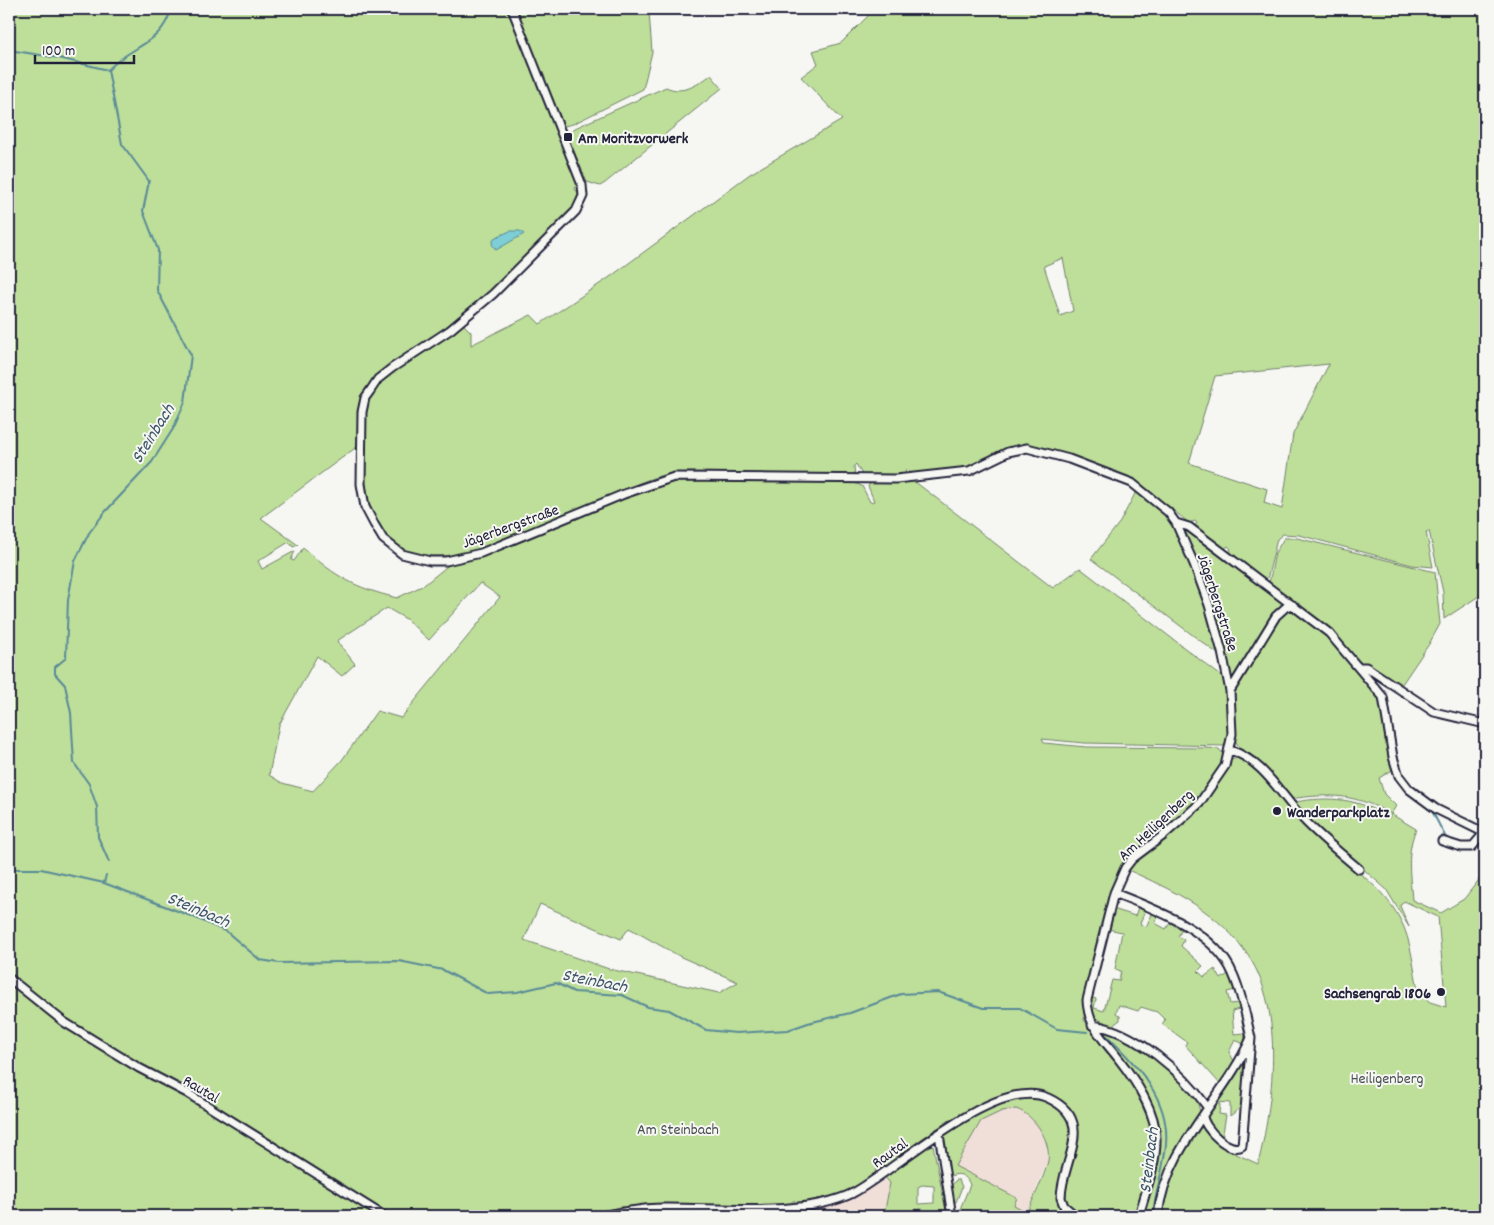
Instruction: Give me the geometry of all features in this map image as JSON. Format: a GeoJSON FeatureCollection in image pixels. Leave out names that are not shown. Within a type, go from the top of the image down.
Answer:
{"type":"FeatureCollection","features":[{"type":"Feature","properties":{"kind":"street","name":"Jägerbergstraße"},"geometry":{"type":"LineString","coordinates":[[512,9],[573,158],[582,185],[583,196],[576,211],[493,294],[450,330],[378,379],[365,398],[362,412],[362,484],[365,506],[374,524],[392,548],[402,554],[430,561],[446,561],[468,556],[512,541],[624,494],[674,477],[896,479],[968,471],[1008,452],[1027,448],[1061,456],[1123,478],[1157,502],[1176,523],[1209,605],[1230,691],[1232,720],[1230,750]]}},
{"type":"Feature","properties":{"kind":"street","name":"Jägerbergstraße"},"geometry":{"type":"LineString","coordinates":[[1176,523],[1189,527],[1329,633],[1359,667],[1385,702],[1393,756],[1399,776],[1409,788],[1427,803],[1485,833]]}},
{"type":"Feature","properties":{"kind":"street","name":"Jägerbergstraße"},"geometry":{"type":"LineString","coordinates":[[1230,691],[1276,616],[1286,607],[1293,605]]}},
{"type":"Feature","properties":{"kind":"street"},"geometry":{"type":"LineString","coordinates":[[1359,667],[1366,667],[1434,712],[1485,724]]}},
{"type":"Feature","properties":{"kind":"street"},"geometry":{"type":"LineString","coordinates":[[1230,750],[1243,754],[1260,768],[1306,822],[1359,869]]}},
{"type":"Feature","properties":{"kind":"street","name":"Am Heiligenberg"},"geometry":{"type":"LineString","coordinates":[[1139,1216],[1154,1156],[1155,1129],[1148,1105],[1134,1080],[1092,1025],[1087,1014],[1086,1000],[1114,893],[1125,868],[1132,859],[1164,835],[1199,804],[1216,782],[1230,750]]}},
{"type":"Feature","properties":{"kind":"street"},"geometry":{"type":"LineString","coordinates":[[1442,841],[1461,847],[1472,847],[1485,833]]}},
{"type":"Feature","properties":{"kind":"street"},"geometry":{"type":"LineString","coordinates":[[1114,893],[1164,914],[1193,931],[1212,946],[1233,972],[1252,1038],[1242,1146],[1234,1149],[1209,1131],[1203,1116]]}},
{"type":"Feature","properties":{"kind":"street","name":"Rautal"},"geometry":{"type":"LineString","coordinates":[[9,978],[72,1027],[139,1068],[187,1093],[384,1216]]}},
{"type":"Feature","properties":{"kind":"street"},"geometry":{"type":"LineString","coordinates":[[1092,1025],[1109,1027],[1163,1061],[1199,1095],[1208,1108]]}},
{"type":"Feature","properties":{"kind":"street"},"geometry":{"type":"LineString","coordinates":[[1158,1216],[1160,1198],[1184,1144],[1227,1083],[1252,1038]]}},
{"type":"Feature","properties":{"kind":"street","name":"Rautal"},"geometry":{"type":"LineString","coordinates":[[602,1216],[638,1209],[794,1207],[838,1199],[863,1186],[939,1134],[981,1109],[1012,1097],[1031,1094],[1055,1102],[1068,1113],[1075,1128],[1075,1140],[1061,1198],[1064,1206],[1076,1216]]}},
{"type":"Feature","properties":{"kind":"street"},"geometry":{"type":"LineString","coordinates":[[939,1134],[952,1216]]}},
{"type":"Feature","properties":{"kind":"shaded area"},"geometry":{"type":"Polygon","coordinates":[[[1016,1109],[1026,1112],[1039,1127],[1046,1144],[1048,1161],[1027,1212],[1014,1205],[1017,1198],[954,1167],[981,1121],[1002,1111],[1016,1109]]]}},
{"type":"Feature","properties":{"kind":"shaded area"},"geometry":{"type":"Polygon","coordinates":[[[884,1176],[890,1183],[884,1216],[794,1216],[796,1211],[839,1203],[854,1197],[884,1176]]]}},
{"type":"Feature","properties":{"kind":"green space","name":"Am Steinbach"},"geometry":{"type":"Polygon","coordinates":[[[9,9],[509,9],[578,181],[578,185],[575,187],[576,191],[579,190],[575,206],[490,293],[435,335],[384,369],[371,382],[363,396],[358,446],[261,518],[298,545],[293,547],[289,542],[258,561],[262,569],[295,551],[291,560],[294,561],[303,548],[326,567],[347,580],[369,590],[397,598],[424,585],[451,563],[482,556],[513,545],[664,483],[680,480],[854,483],[862,486],[870,502],[874,501],[868,486],[871,483],[914,481],[1053,588],[1080,568],[1225,679],[1229,728],[1227,744],[1225,746],[1084,743],[1042,739],[1044,743],[1086,747],[1219,749],[1225,756],[1220,769],[1196,803],[1162,832],[1135,851],[1122,864],[1111,892],[1084,998],[1084,1020],[1131,1080],[1152,1129],[1152,1156],[1137,1216],[1092,1217],[1076,1212],[1071,1208],[1067,1201],[1066,1192],[1077,1143],[1077,1126],[1071,1115],[1055,1101],[1047,1095],[1036,1091],[1020,1092],[979,1108],[934,1134],[881,1170],[878,1168],[875,1170],[876,1174],[851,1190],[796,1204],[794,1200],[789,1205],[620,1207],[577,1216],[389,1216],[67,1020],[9,974],[9,9]],[[480,583],[429,640],[406,619],[387,608],[337,641],[355,664],[342,676],[317,656],[279,725],[269,775],[282,783],[313,791],[342,760],[377,711],[401,718],[500,597],[480,583]],[[540,904],[524,940],[609,969],[719,993],[738,982],[681,957],[629,928],[621,939],[540,904]]]}},
{"type":"Feature","properties":{"kind":"green space"},"geometry":{"type":"Polygon","coordinates":[[[516,9],[651,9],[649,12],[652,52],[643,89],[573,124],[564,126],[516,9]]]}},
{"type":"Feature","properties":{"kind":"green space"},"geometry":{"type":"Polygon","coordinates":[[[875,9],[1485,9],[1485,592],[1444,619],[1443,592],[1429,531],[1426,532],[1433,567],[1412,565],[1299,535],[1283,534],[1277,539],[1268,576],[1265,581],[1229,553],[1231,549],[1228,546],[1224,549],[1194,527],[1197,523],[1195,521],[1189,523],[1141,484],[1124,475],[1038,446],[1027,445],[1007,449],[967,468],[912,474],[906,469],[905,475],[863,476],[856,464],[854,466],[855,475],[689,472],[666,474],[625,489],[530,532],[482,549],[437,556],[400,548],[375,518],[364,461],[363,423],[365,408],[371,392],[377,384],[393,370],[429,349],[463,324],[471,332],[471,345],[531,315],[540,324],[610,277],[750,174],[842,120],[801,77],[818,64],[813,51],[841,43],[875,9]],[[1063,258],[1044,266],[1060,316],[1073,311],[1063,258]],[[1329,364],[1215,376],[1189,463],[1267,489],[1264,503],[1282,509],[1293,434],[1329,364]]]}},
{"type":"Feature","properties":{"kind":"green space"},"geometry":{"type":"Polygon","coordinates":[[[711,75],[722,88],[605,183],[600,186],[587,182],[567,135],[575,128],[666,87],[678,90],[690,88],[711,75]]]}},
{"type":"Feature","properties":{"kind":"green space"},"geometry":{"type":"Polygon","coordinates":[[[1137,490],[1166,515],[1185,546],[1204,600],[1218,654],[1091,559],[1120,522],[1137,490]]]}},
{"type":"Feature","properties":{"kind":"green space"},"geometry":{"type":"Polygon","coordinates":[[[1189,531],[1281,600],[1283,605],[1232,682],[1212,605],[1185,533],[1189,531]]]}},
{"type":"Feature","properties":{"kind":"green space"},"geometry":{"type":"Polygon","coordinates":[[[1284,538],[1297,538],[1435,572],[1440,624],[1402,684],[1398,685],[1362,664],[1332,632],[1269,584],[1275,553],[1284,538]]]}},
{"type":"Feature","properties":{"kind":"green space"},"geometry":{"type":"Polygon","coordinates":[[[1287,610],[1294,610],[1327,636],[1381,696],[1394,769],[1379,778],[1384,794],[1396,806],[1391,814],[1366,802],[1342,797],[1318,796],[1290,799],[1239,747],[1235,740],[1235,686],[1278,616],[1287,610]]]}},
{"type":"Feature","properties":{"kind":"green space","name":"Heiligenberg"},"geometry":{"type":"Polygon","coordinates":[[[1241,757],[1287,799],[1329,846],[1385,897],[1393,907],[1404,928],[1410,946],[1419,993],[1430,1002],[1446,1007],[1438,917],[1404,901],[1400,906],[1409,927],[1386,889],[1308,821],[1295,802],[1320,799],[1344,800],[1366,806],[1389,818],[1391,814],[1416,829],[1410,855],[1412,900],[1441,913],[1464,899],[1485,872],[1485,890],[1482,898],[1485,906],[1485,1216],[1161,1216],[1162,1195],[1159,1194],[1155,1216],[1143,1216],[1159,1160],[1160,1141],[1158,1126],[1139,1086],[1103,1036],[1109,1029],[1161,1063],[1196,1097],[1201,1115],[1212,1136],[1234,1153],[1258,1164],[1268,1114],[1271,1086],[1272,1030],[1268,1004],[1260,979],[1249,957],[1238,941],[1195,904],[1128,870],[1152,847],[1195,815],[1216,788],[1231,760],[1241,757]]]}},
{"type":"Feature","properties":{"kind":"green space"},"geometry":{"type":"Polygon","coordinates":[[[1138,907],[1145,910],[1140,924],[1146,927],[1153,912],[1159,915],[1155,923],[1166,929],[1170,923],[1182,930],[1178,936],[1184,940],[1181,946],[1203,966],[1198,971],[1204,977],[1215,969],[1221,979],[1228,974],[1235,990],[1227,992],[1230,1004],[1238,1003],[1239,1009],[1232,1011],[1234,1034],[1245,1033],[1244,1044],[1235,1040],[1229,1052],[1235,1063],[1222,1086],[1185,1045],[1187,1042],[1162,1024],[1165,1020],[1157,1012],[1141,1007],[1138,1011],[1119,1005],[1116,1013],[1120,1016],[1120,1020],[1112,1026],[1091,1016],[1090,997],[1096,999],[1094,1008],[1104,1011],[1112,980],[1119,981],[1121,971],[1115,969],[1122,932],[1108,929],[1113,909],[1135,916],[1138,907]]]}},
{"type":"Feature","properties":{"kind":"green space"},"geometry":{"type":"Polygon","coordinates":[[[9,983],[63,1025],[110,1055],[184,1096],[379,1216],[9,1216],[9,983]]]}},
{"type":"Feature","properties":{"kind":"green space"},"geometry":{"type":"Polygon","coordinates":[[[1247,1051],[1245,1104],[1230,1116],[1230,1103],[1217,1102],[1247,1051]]]}},
{"type":"Feature","properties":{"kind":"green space"},"geometry":{"type":"Polygon","coordinates":[[[1027,1097],[1048,1103],[1061,1112],[1068,1123],[1071,1135],[1070,1150],[1058,1200],[1060,1205],[1072,1216],[993,1216],[993,1213],[983,1211],[982,1216],[957,1216],[970,1185],[964,1176],[956,1175],[949,1177],[943,1137],[958,1123],[969,1117],[993,1106],[1027,1097]],[[1016,1109],[1002,1111],[981,1121],[955,1166],[1017,1198],[1014,1205],[1027,1212],[1044,1173],[1048,1161],[1048,1153],[1047,1145],[1040,1130],[1023,1112],[1016,1109]]]}},
{"type":"Feature","properties":{"kind":"green space"},"geometry":{"type":"Polygon","coordinates":[[[1215,1104],[1220,1104],[1219,1114],[1226,1115],[1222,1139],[1209,1128],[1206,1117],[1215,1104]]]}},
{"type":"Feature","properties":{"kind":"green space"},"geometry":{"type":"Polygon","coordinates":[[[933,1145],[947,1216],[924,1216],[923,1209],[912,1210],[911,1216],[884,1216],[890,1183],[884,1176],[926,1146],[933,1145]],[[922,1185],[918,1187],[918,1204],[934,1203],[934,1186],[922,1185]]]}},
{"type":"Feature","properties":{"kind":"green space"},"geometry":{"type":"Polygon","coordinates":[[[956,1180],[959,1180],[962,1187],[956,1202],[954,1202],[951,1186],[956,1180]]]}},
{"type":"Feature","properties":{"kind":"green space"},"geometry":{"type":"Polygon","coordinates":[[[682,1211],[790,1211],[788,1216],[630,1216],[682,1211]]]}},
{"type":"Feature","properties":{"kind":"water"},"geometry":{"type":"Polygon","coordinates":[[[510,231],[520,231],[524,234],[496,250],[492,244],[494,238],[510,231]]]}},
{"type":"Feature","properties":{"kind":"waterway"},"geometry":{"type":"LineString","coordinates":[[109,69],[145,44],[161,30],[167,21],[171,9]]}},
{"type":"Feature","properties":{"kind":"waterway","name":"Steinbach"},"geometry":{"type":"LineString","coordinates":[[9,50],[59,58],[108,70],[122,144],[149,181],[143,211],[158,250],[157,290],[191,355],[185,402],[173,429],[152,462],[105,512],[89,533],[75,561],[68,600],[66,658],[55,667],[55,674],[65,685],[71,713],[74,763],[89,784],[97,807],[98,837],[109,862]]}},
{"type":"Feature","properties":{"kind":"waterway"},"geometry":{"type":"LineString","coordinates":[[1431,809],[1447,840]]}},
{"type":"Feature","properties":{"kind":"waterway","name":"Steinbach"},"geometry":{"type":"LineString","coordinates":[[9,869],[41,869],[104,883]]}},
{"type":"Feature","properties":{"kind":"waterway","name":"Steinbach"},"geometry":{"type":"LineString","coordinates":[[106,875],[104,883],[196,918],[227,932],[260,960],[279,963],[399,961],[443,970],[488,994],[517,992],[556,983],[574,992],[622,995],[648,1007],[669,1010],[706,1030],[736,1033],[788,1030],[850,1013],[901,994],[938,992],[983,1008],[1020,1008],[1057,1029],[1087,1032]]}},
{"type":"Feature","properties":{"kind":"waterway","name":"Steinbach"},"geometry":{"type":"LineString","coordinates":[[1107,1036],[1140,1071],[1157,1098],[1163,1112],[1166,1144],[1153,1216]]}},
{"type":"Feature","properties":{"kind":"place","name":"Am Moritzvorwerk"},"geometry":{"type":"Point","coordinates":[568,137]}},
{"type":"Feature","properties":{"kind":"place","name":"Wanderparkplatz"},"geometry":{"type":"Point","coordinates":[1277,811]}},
{"type":"Feature","properties":{"kind":"place","name":"Sachsengrab 1806"},"geometry":{"type":"Point","coordinates":[1441,992]}}]}
